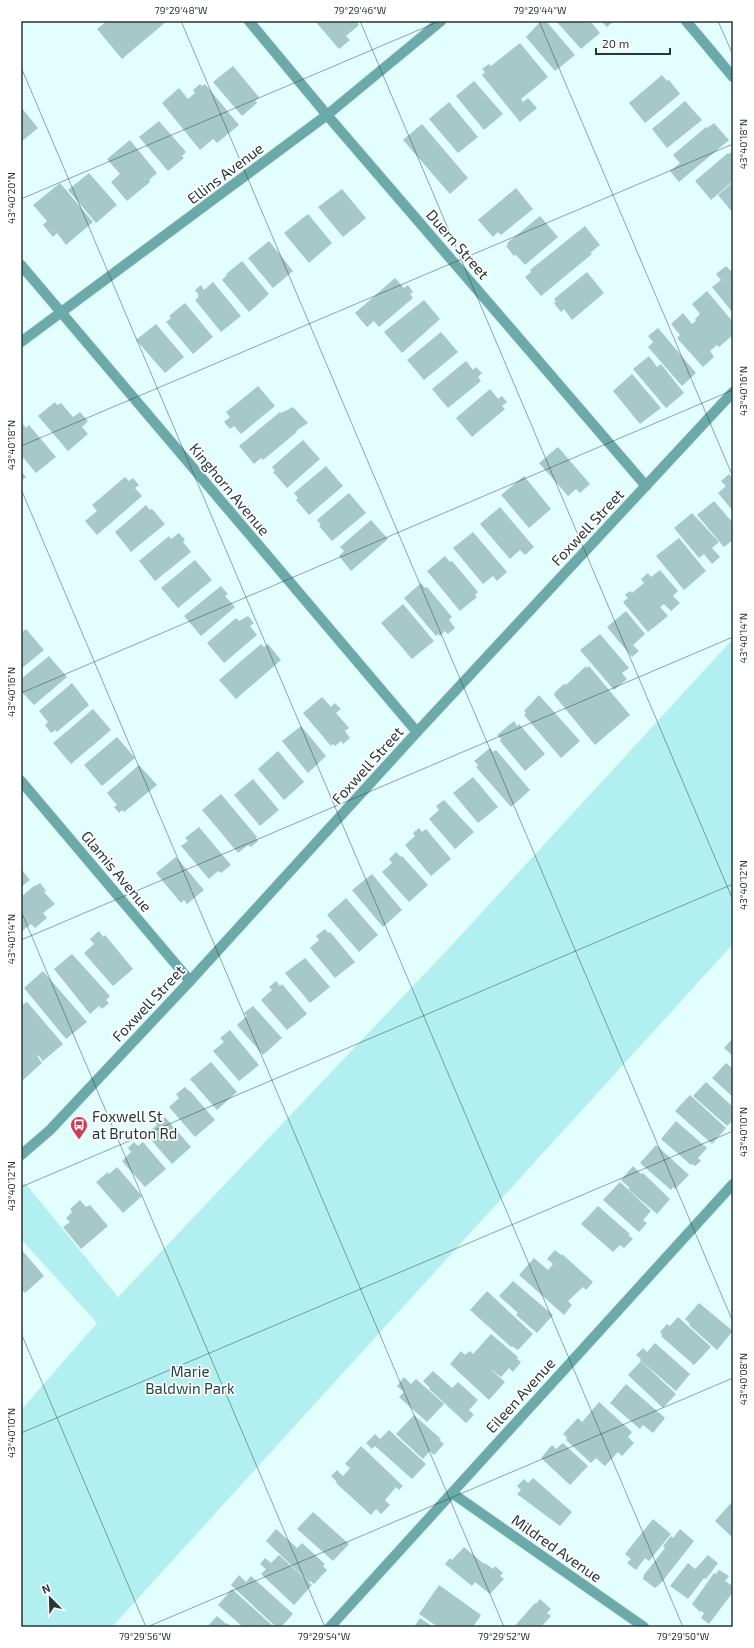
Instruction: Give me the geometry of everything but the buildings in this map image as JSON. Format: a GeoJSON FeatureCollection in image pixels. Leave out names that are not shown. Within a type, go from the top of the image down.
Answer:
{"type":"FeatureCollection","features":[{"type":"Feature","properties":{"kind":"street","name":"Duern Street"},"geometry":{"type":"LineString","coordinates":[[249,21],[646,486]]}},
{"type":"Feature","properties":{"kind":"street","name":"Ellins Avenue"},"geometry":{"type":"LineString","coordinates":[[21,342],[328,115],[441,21]]}},
{"type":"Feature","properties":{"kind":"street"},"geometry":{"type":"LineString","coordinates":[[686,21],[733,77]]}},
{"type":"Feature","properties":{"kind":"street","name":"Kinghorn Avenue"},"geometry":{"type":"LineString","coordinates":[[21,265],[417,732]]}},
{"type":"Feature","properties":{"kind":"street","name":"Foxwell Street"},"geometry":{"type":"LineString","coordinates":[[21,1155],[50,1130],[190,981],[417,732],[733,392]]}},
{"type":"Feature","properties":{"kind":"street","name":"Glamis Avenue"},"geometry":{"type":"LineString","coordinates":[[21,781],[190,981]]}},
{"type":"Feature","properties":{"kind":"street","name":"Eileen Avenue"},"geometry":{"type":"LineString","coordinates":[[330,1627],[733,1184]]}},
{"type":"Feature","properties":{"kind":"street","name":"Mildred Avenue"},"geometry":{"type":"LineString","coordinates":[[452,1493],[644,1627]]}},
{"type":"Feature","properties":{"kind":"green space","name":"Marie Baldwin Park"},"geometry":{"type":"Polygon","coordinates":[[[733,639],[733,944],[112,1627],[21,1627],[21,1410],[97,1323],[21,1239],[21,1186],[25,1183],[118,1297],[449,948],[733,639]]]}},
{"type":"Feature","properties":{"kind":"place","name":"Foxwell St at Bruton Rd"},"geometry":{"type":"Point","coordinates":[79,1140]}}]}
